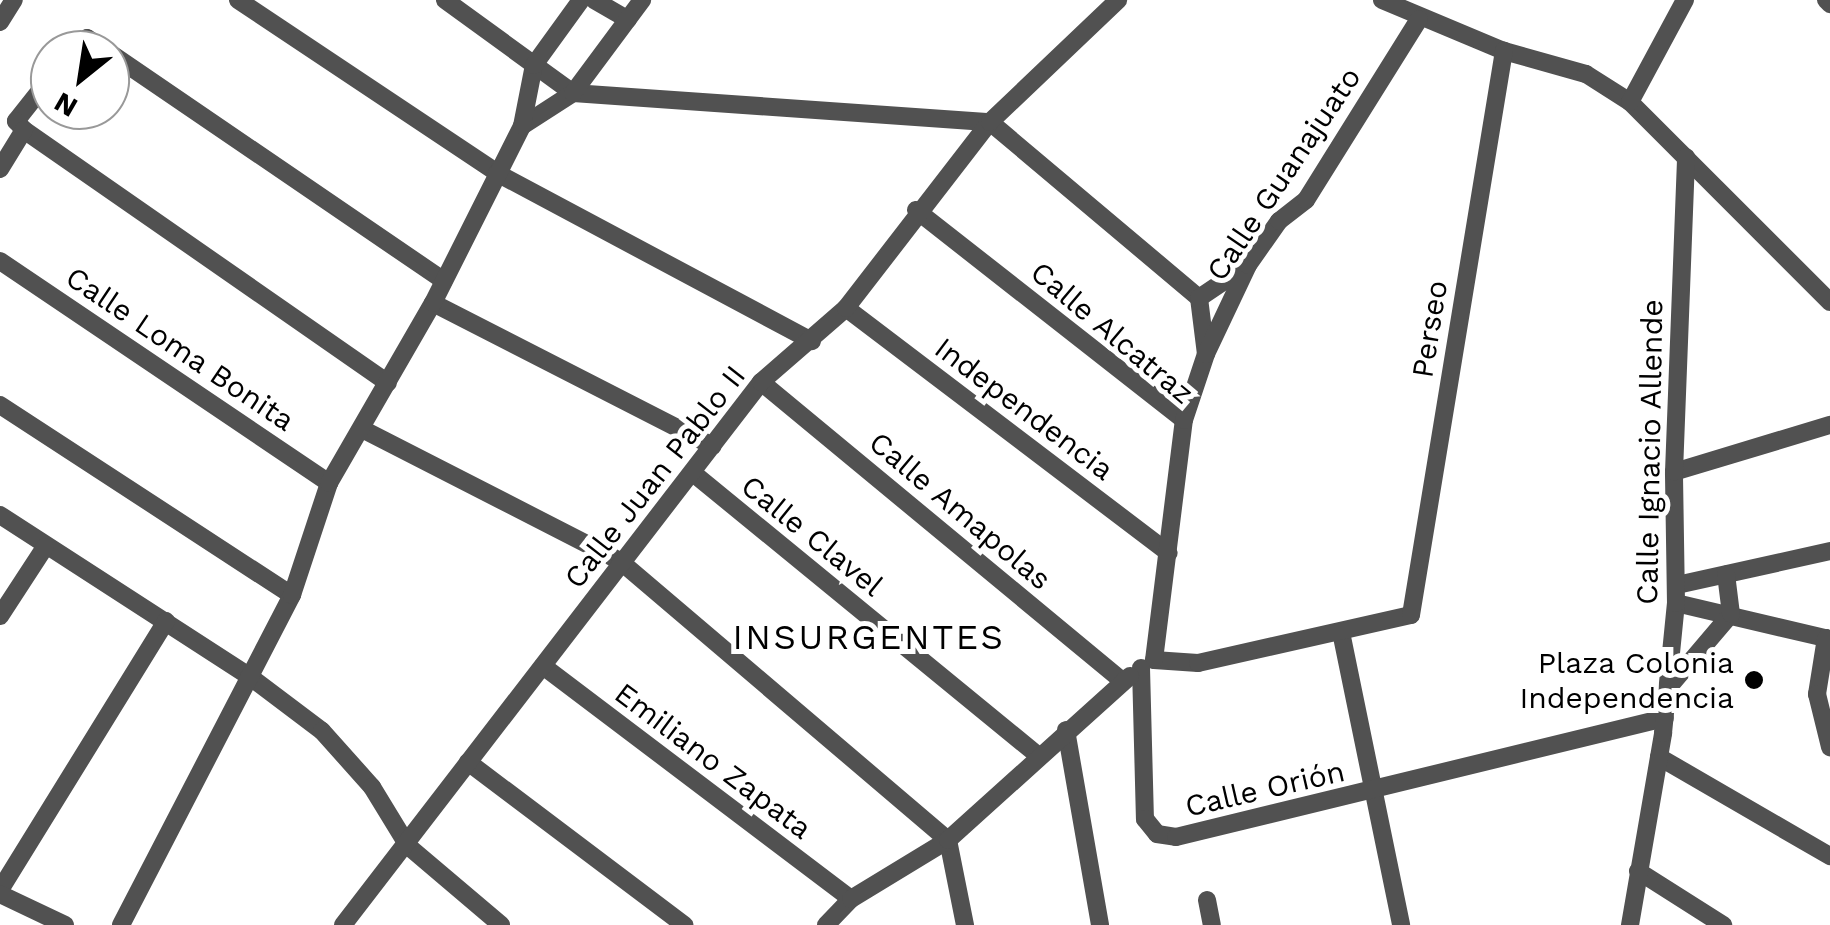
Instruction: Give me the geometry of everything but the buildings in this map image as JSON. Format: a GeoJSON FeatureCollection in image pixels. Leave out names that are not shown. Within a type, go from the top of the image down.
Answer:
{"type":"FeatureCollection","features":[{"type":"Feature","properties":{"kind":"street"},"geometry":{"type":"LineString","coordinates":[[0,22],[14,0]]}},
{"type":"Feature","properties":{"kind":"street"},"geometry":{"type":"LineString","coordinates":[[238,0],[497,173],[812,341]]}},
{"type":"Feature","properties":{"kind":"street"},"geometry":{"type":"LineString","coordinates":[[444,0],[573,93],[990,122],[1200,298],[1206,354]]}},
{"type":"Feature","properties":{"kind":"street"},"geometry":{"type":"LineString","coordinates":[[121,925],[292,595],[329,484],[364,430],[433,303],[522,126],[534,66],[581,0]]}},
{"type":"Feature","properties":{"kind":"street"},"geometry":{"type":"LineString","coordinates":[[594,0],[628,20]]}},
{"type":"Feature","properties":{"kind":"street"},"geometry":{"type":"LineString","coordinates":[[522,126],[573,93],[642,0]]}},
{"type":"Feature","properties":{"kind":"street","name":"Calle Juan Pablo II"},"geometry":{"type":"LineString","coordinates":[[342,925],[408,846],[620,561],[761,382],[846,308],[916,210],[990,122],[1118,0]]}},
{"type":"Feature","properties":{"kind":"street"},"geometry":{"type":"LineString","coordinates":[[1630,102],[1685,0]]}},
{"type":"Feature","properties":{"kind":"street"},"geometry":{"type":"LineString","coordinates":[[1385,1],[1419,19],[1504,51],[1586,74],[1630,102],[1830,302]]}},
{"type":"Feature","properties":{"kind":"street","name":"Calle Guanajuato"},"geometry":{"type":"LineString","coordinates":[[1184,420],[1206,354],[1248,265],[1280,221],[1306,200],[1419,19]]}},
{"type":"Feature","properties":{"kind":"street","name":"Perseo"},"geometry":{"type":"LineString","coordinates":[[1340,632],[1411,616],[1504,51]]}},
{"type":"Feature","properties":{"kind":"street"},"geometry":{"type":"LineString","coordinates":[[130,67],[444,282]]}},
{"type":"Feature","properties":{"kind":"street"},"geometry":{"type":"LineString","coordinates":[[30,103],[16,121],[24,130],[388,384]]}},
{"type":"Feature","properties":{"kind":"street"},"geometry":{"type":"LineString","coordinates":[[0,169],[24,130]]}},
{"type":"Feature","properties":{"kind":"street","name":"Calle Ignacio Allende"},"geometry":{"type":"LineString","coordinates":[[1630,925],[1660,757],[1677,594],[1674,472],[1686,157]]}},
{"type":"Feature","properties":{"kind":"street","name":"Calle Alcatraz"},"geometry":{"type":"LineString","coordinates":[[916,210],[1184,420],[1168,554],[1148,664]]}},
{"type":"Feature","properties":{"kind":"street","name":"Calle Loma Bonita"},"geometry":{"type":"LineString","coordinates":[[0,261],[329,484]]}},
{"type":"Feature","properties":{"kind":"street"},"geometry":{"type":"LineString","coordinates":[[1200,298],[1248,265]]}},
{"type":"Feature","properties":{"kind":"street"},"geometry":{"type":"LineString","coordinates":[[433,303],[713,446]]}},
{"type":"Feature","properties":{"kind":"street","name":"Independencia"},"geometry":{"type":"LineString","coordinates":[[846,308],[1168,554]]}},
{"type":"Feature","properties":{"kind":"street","name":"Calle Amapolas"},"geometry":{"type":"LineString","coordinates":[[761,382],[1123,682]]}},
{"type":"Feature","properties":{"kind":"street"},"geometry":{"type":"LineString","coordinates":[[0,405],[292,595]]}},
{"type":"Feature","properties":{"kind":"street"},"geometry":{"type":"LineString","coordinates":[[1674,472],[1830,425]]}},
{"type":"Feature","properties":{"kind":"street"},"geometry":{"type":"LineString","coordinates":[[364,430],[620,561],[948,840],[965,925]]}},
{"type":"Feature","properties":{"kind":"street","name":"Calle Clavel"},"geometry":{"type":"LineString","coordinates":[[692,474],[1036,755]]}},
{"type":"Feature","properties":{"kind":"street"},"geometry":{"type":"LineString","coordinates":[[0,516],[249,676],[322,731],[372,787],[408,846],[501,925]]}},
{"type":"Feature","properties":{"kind":"street"},"geometry":{"type":"LineString","coordinates":[[0,616],[45,546]]}},
{"type":"Feature","properties":{"kind":"street"},"geometry":{"type":"LineString","coordinates":[[1677,594],[1726,574],[1830,550]]}},
{"type":"Feature","properties":{"kind":"street"},"geometry":{"type":"LineString","coordinates":[[1668,689],[1731,614],[1726,574]]}},
{"type":"Feature","properties":{"kind":"street"},"geometry":{"type":"LineString","coordinates":[[1677,594],[1731,614],[1828,638],[1818,694],[1830,747]]}},
{"type":"Feature","properties":{"kind":"street"},"geometry":{"type":"LineString","coordinates":[[66,925],[0,892],[166,621]]}},
{"type":"Feature","properties":{"kind":"street"},"geometry":{"type":"LineString","coordinates":[[826,925],[851,899],[948,840],[1036,755],[1148,664],[1198,663],[1340,632],[1401,925]]}},
{"type":"Feature","properties":{"kind":"street","name":"Calle Orión"},"geometry":{"type":"LineString","coordinates":[[1148,664],[1145,818],[1157,834],[1176,837],[1375,792]]}},
{"type":"Feature","properties":{"kind":"street","name":"Emiliano Zapata"},"geometry":{"type":"LineString","coordinates":[[543,666],[851,899]]}},
{"type":"Feature","properties":{"kind":"street"},"geometry":{"type":"LineString","coordinates":[[1375,792],[1665,718]]}},
{"type":"Feature","properties":{"kind":"street"},"geometry":{"type":"LineString","coordinates":[[1066,730],[1100,925]]}},
{"type":"Feature","properties":{"kind":"street"},"geometry":{"type":"LineString","coordinates":[[1660,757],[1830,856]]}},
{"type":"Feature","properties":{"kind":"street"},"geometry":{"type":"LineString","coordinates":[[468,762],[684,925]]}},
{"type":"Feature","properties":{"kind":"street"},"geometry":{"type":"LineString","coordinates":[[1638,872],[1723,925]]}},
{"type":"Feature","properties":{"kind":"street"},"geometry":{"type":"LineString","coordinates":[[1206,900],[1212,925]]}},
{"type":"Feature","properties":{"kind":"place","name":"Plaza Colonia Independencia"},"geometry":{"type":"Point","coordinates":[1754,680]}},
{"type":"Feature","properties":{"kind":"district","name":"INSURGENTES"},"geometry":{"type":"Point","coordinates":[869,637]}}]}
